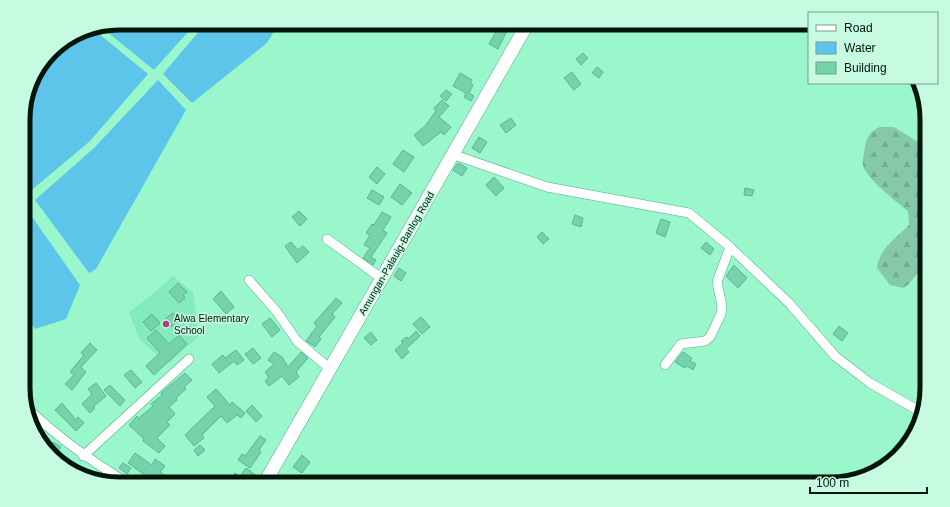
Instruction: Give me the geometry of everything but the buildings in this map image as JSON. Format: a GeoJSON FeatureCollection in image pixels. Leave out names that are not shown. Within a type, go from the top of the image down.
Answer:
{"type":"FeatureCollection","features":[{"type":"Feature","properties":{"kind":"main road","name":"Amungan-Palauig-Banlog Road"},"geometry":{"type":"LineString","coordinates":[[268,477],[524,30]]}},
{"type":"Feature","properties":{"kind":"street"},"geometry":{"type":"LineString","coordinates":[[452,154],[490,169],[547,187],[689,213],[730,247],[789,303],[835,356],[870,383],[917,410]]}},
{"type":"Feature","properties":{"kind":"street"},"geometry":{"type":"LineString","coordinates":[[327,239],[381,278]]}},
{"type":"Feature","properties":{"kind":"street"},"geometry":{"type":"LineString","coordinates":[[665,365],[681,344],[705,341],[710,338],[721,314],[722,306],[717,282],[730,247]]}},
{"type":"Feature","properties":{"kind":"street"},"geometry":{"type":"LineString","coordinates":[[249,280],[277,312],[297,341],[329,368]]}},
{"type":"Feature","properties":{"kind":"street"},"geometry":{"type":"LineString","coordinates":[[83,456],[189,359]]}},
{"type":"Feature","properties":{"kind":"street"},"geometry":{"type":"LineString","coordinates":[[35,416],[50,430],[83,456],[117,477]]}},
{"type":"Feature","properties":{"kind":"shaded area","name":"Alwa Elementary School"},"geometry":{"type":"Polygon","coordinates":[[[173,276],[193,292],[199,336],[168,364],[139,339],[129,312],[173,276]]]}},
{"type":"Feature","properties":{"kind":"green space"},"geometry":{"type":"Polygon","coordinates":[[[894,127],[920,143],[920,270],[909,284],[903,288],[890,285],[877,268],[878,261],[885,249],[909,225],[908,211],[872,180],[863,166],[866,140],[877,128],[894,127]]]}},
{"type":"Feature","properties":{"kind":"water"},"geometry":{"type":"Polygon","coordinates":[[[190,30],[154,70],[106,31],[190,30]]]}},
{"type":"Feature","properties":{"kind":"water"},"geometry":{"type":"Polygon","coordinates":[[[200,30],[275,30],[267,43],[192,103],[163,74],[200,30]]]}},
{"type":"Feature","properties":{"kind":"water"},"geometry":{"type":"Polygon","coordinates":[[[98,33],[148,74],[90,141],[30,191],[30,114],[33,96],[37,85],[52,60],[65,48],[80,39],[98,33]]]}},
{"type":"Feature","properties":{"kind":"water"},"geometry":{"type":"Polygon","coordinates":[[[158,80],[186,110],[96,269],[89,273],[35,200],[94,148],[158,80]]]}},
{"type":"Feature","properties":{"kind":"water"},"geometry":{"type":"Polygon","coordinates":[[[30,214],[80,285],[66,319],[35,329],[30,321],[30,214]]]}},
{"type":"Feature","properties":{"kind":"place","name":"Alwa Elementary School"},"geometry":{"type":"Point","coordinates":[166,324]}}]}
